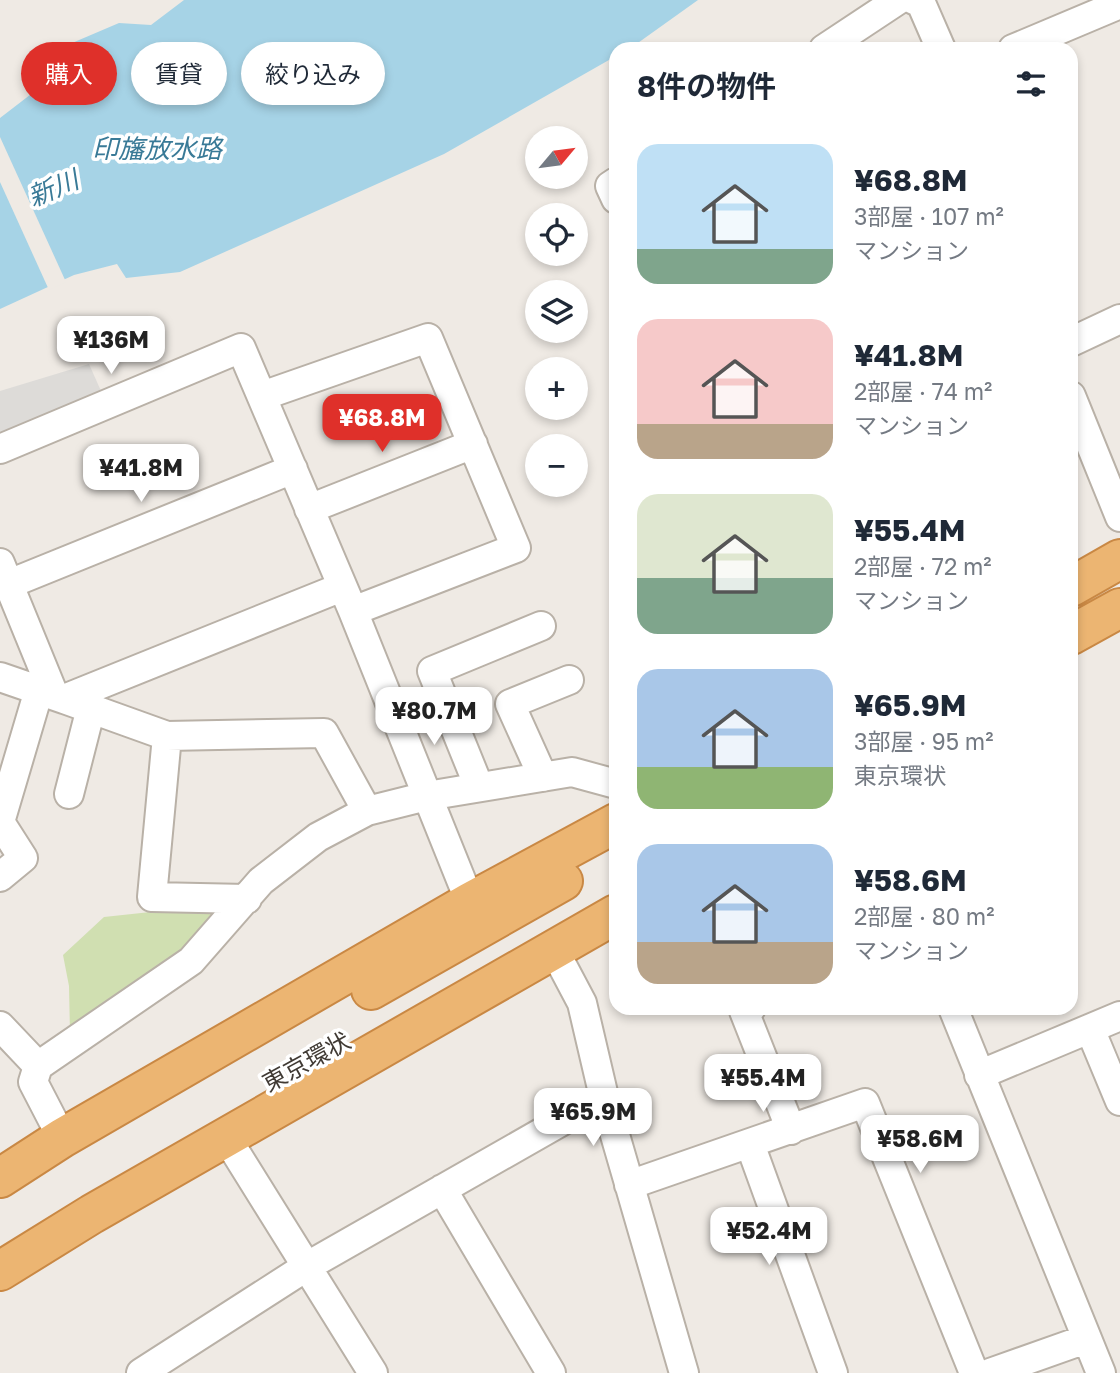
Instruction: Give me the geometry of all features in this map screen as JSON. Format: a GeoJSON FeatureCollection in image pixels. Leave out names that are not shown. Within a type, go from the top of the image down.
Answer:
{"type":"FeatureCollection","features":[{"type":"Feature","properties":{"kind":"highway"},"geometry":{"type":"LineString","coordinates":[[1078,583],[1120,559]]}},
{"type":"Feature","properties":{"kind":"highway"},"geometry":{"type":"LineString","coordinates":[[1078,631],[1120,608]]}},
{"type":"Feature","properties":{"kind":"highway"},"geometry":{"type":"LineString","coordinates":[[0,1178],[62,1139],[470,902],[609,827]]}},
{"type":"Feature","properties":{"kind":"highway","name":"東京環状"},"geometry":{"type":"LineString","coordinates":[[0,1204],[68,1161],[609,855]]}},
{"type":"Feature","properties":{"kind":"highway","name":"東京環状"},"geometry":{"type":"LineString","coordinates":[[0,1241],[213,1113],[609,891]]}},
{"type":"Feature","properties":{"kind":"highway"},"geometry":{"type":"LineString","coordinates":[[0,1271],[226,1137],[609,918]]}},
{"type":"Feature","properties":{"kind":"street"},"geometry":{"type":"LineString","coordinates":[[835,42],[898,0]]}},
{"type":"Feature","properties":{"kind":"street"},"geometry":{"type":"LineString","coordinates":[[914,0],[921,3],[938,42]]}},
{"type":"Feature","properties":{"kind":"street"},"geometry":{"type":"LineString","coordinates":[[1030,42],[1120,4]]}},
{"type":"Feature","properties":{"kind":"street"},"geometry":{"type":"LineString","coordinates":[[1078,339],[1120,320]]}},
{"type":"Feature","properties":{"kind":"street"},"geometry":{"type":"LineString","coordinates":[[52,695],[348,599],[516,548],[428,338],[262,396]]}},
{"type":"Feature","properties":{"kind":"street"},"geometry":{"type":"LineString","coordinates":[[0,449],[241,348],[348,599],[470,902]]}},
{"type":"Feature","properties":{"kind":"street"},"geometry":{"type":"LineString","coordinates":[[1078,413],[1120,517]]}},
{"type":"Feature","properties":{"kind":"street"},"geometry":{"type":"LineString","coordinates":[[309,509],[473,444]]}},
{"type":"Feature","properties":{"kind":"street"},"geometry":{"type":"LineString","coordinates":[[0,877],[23,858],[0,822],[52,695],[4,573],[293,470]]}},
{"type":"Feature","properties":{"kind":"street"},"geometry":{"type":"LineString","coordinates":[[479,787],[432,671],[541,626]]}},
{"type":"Feature","properties":{"kind":"street"},"geometry":{"type":"LineString","coordinates":[[0,677],[167,736],[324,733],[367,811]]}},
{"type":"Feature","properties":{"kind":"street"},"geometry":{"type":"LineString","coordinates":[[543,777],[510,704],[569,680]]}},
{"type":"Feature","properties":{"kind":"street"},"geometry":{"type":"LineString","coordinates":[[69,793],[91,708]]}},
{"type":"Feature","properties":{"kind":"street"},"geometry":{"type":"LineString","coordinates":[[167,736],[152,897],[247,899]]}},
{"type":"Feature","properties":{"kind":"street"},"geometry":{"type":"LineString","coordinates":[[62,1139],[33,1082],[38,1066],[191,961],[261,881],[318,837],[367,811],[428,796],[572,772],[609,782]]}},
{"type":"Feature","properties":{"kind":"street"},"geometry":{"type":"LineString","coordinates":[[554,950],[582,1003],[604,1097],[684,1373]]}},
{"type":"Feature","properties":{"kind":"street"},"geometry":{"type":"LineString","coordinates":[[748,1015],[791,1130]]}},
{"type":"Feature","properties":{"kind":"street"},"geometry":{"type":"LineString","coordinates":[[956,1015],[1101,1373]]}},
{"type":"Feature","properties":{"kind":"street"},"geometry":{"type":"LineString","coordinates":[[979,1075],[1120,1016]]}},
{"type":"Feature","properties":{"kind":"street"},"geometry":{"type":"LineString","coordinates":[[0,1026],[38,1066]]}},
{"type":"Feature","properties":{"kind":"street"},"geometry":{"type":"LineString","coordinates":[[1090,1029],[1120,1101]]}},
{"type":"Feature","properties":{"kind":"street"},"geometry":{"type":"LineString","coordinates":[[141,1373],[306,1267],[604,1097]]}},
{"type":"Feature","properties":{"kind":"street"},"geometry":{"type":"LineString","coordinates":[[629,1185],[865,1103],[974,1373]]}},
{"type":"Feature","properties":{"kind":"street"},"geometry":{"type":"LineString","coordinates":[[226,1137],[373,1373]]}},
{"type":"Feature","properties":{"kind":"street"},"geometry":{"type":"LineString","coordinates":[[750,1144],[833,1373]]}},
{"type":"Feature","properties":{"kind":"street"},"geometry":{"type":"LineString","coordinates":[[442,1189],[551,1373]]}},
{"type":"Feature","properties":{"kind":"street"},"geometry":{"type":"LineString","coordinates":[[990,1373],[1086,1339]]}},
{"type":"Feature","properties":{"kind":"green space"},"geometry":{"type":"Polygon","coordinates":[[[225,904],[198,941],[70,1033],[69,986],[63,955],[104,917],[225,904]]]}},
{"type":"Feature","properties":{"kind":"shaded area"},"geometry":{"type":"Polygon","coordinates":[[[89,364],[101,391],[0,435],[0,391],[89,364]]]}},
{"type":"Feature","properties":{"kind":"water","name":"印旛放水路"},"geometry":{"type":"Polygon","coordinates":[[[184,0],[698,0],[639,42],[609,42],[609,60],[444,154],[180,272],[126,278],[117,264],[74,275],[0,309],[0,118],[21,102],[21,105],[117,105],[117,42],[74,42],[119,23],[151,25],[184,0]]]}},
{"type":"Feature","properties":{"kind":"pier"},"geometry":{"type":"Polygon","coordinates":[[[0,137],[66,282],[49,290],[0,182],[0,137]]]}},
{"type":"Feature","properties":{"kind":"water label","name":"新川"},"geometry":{"type":"Point","coordinates":[53,188]}}]}
